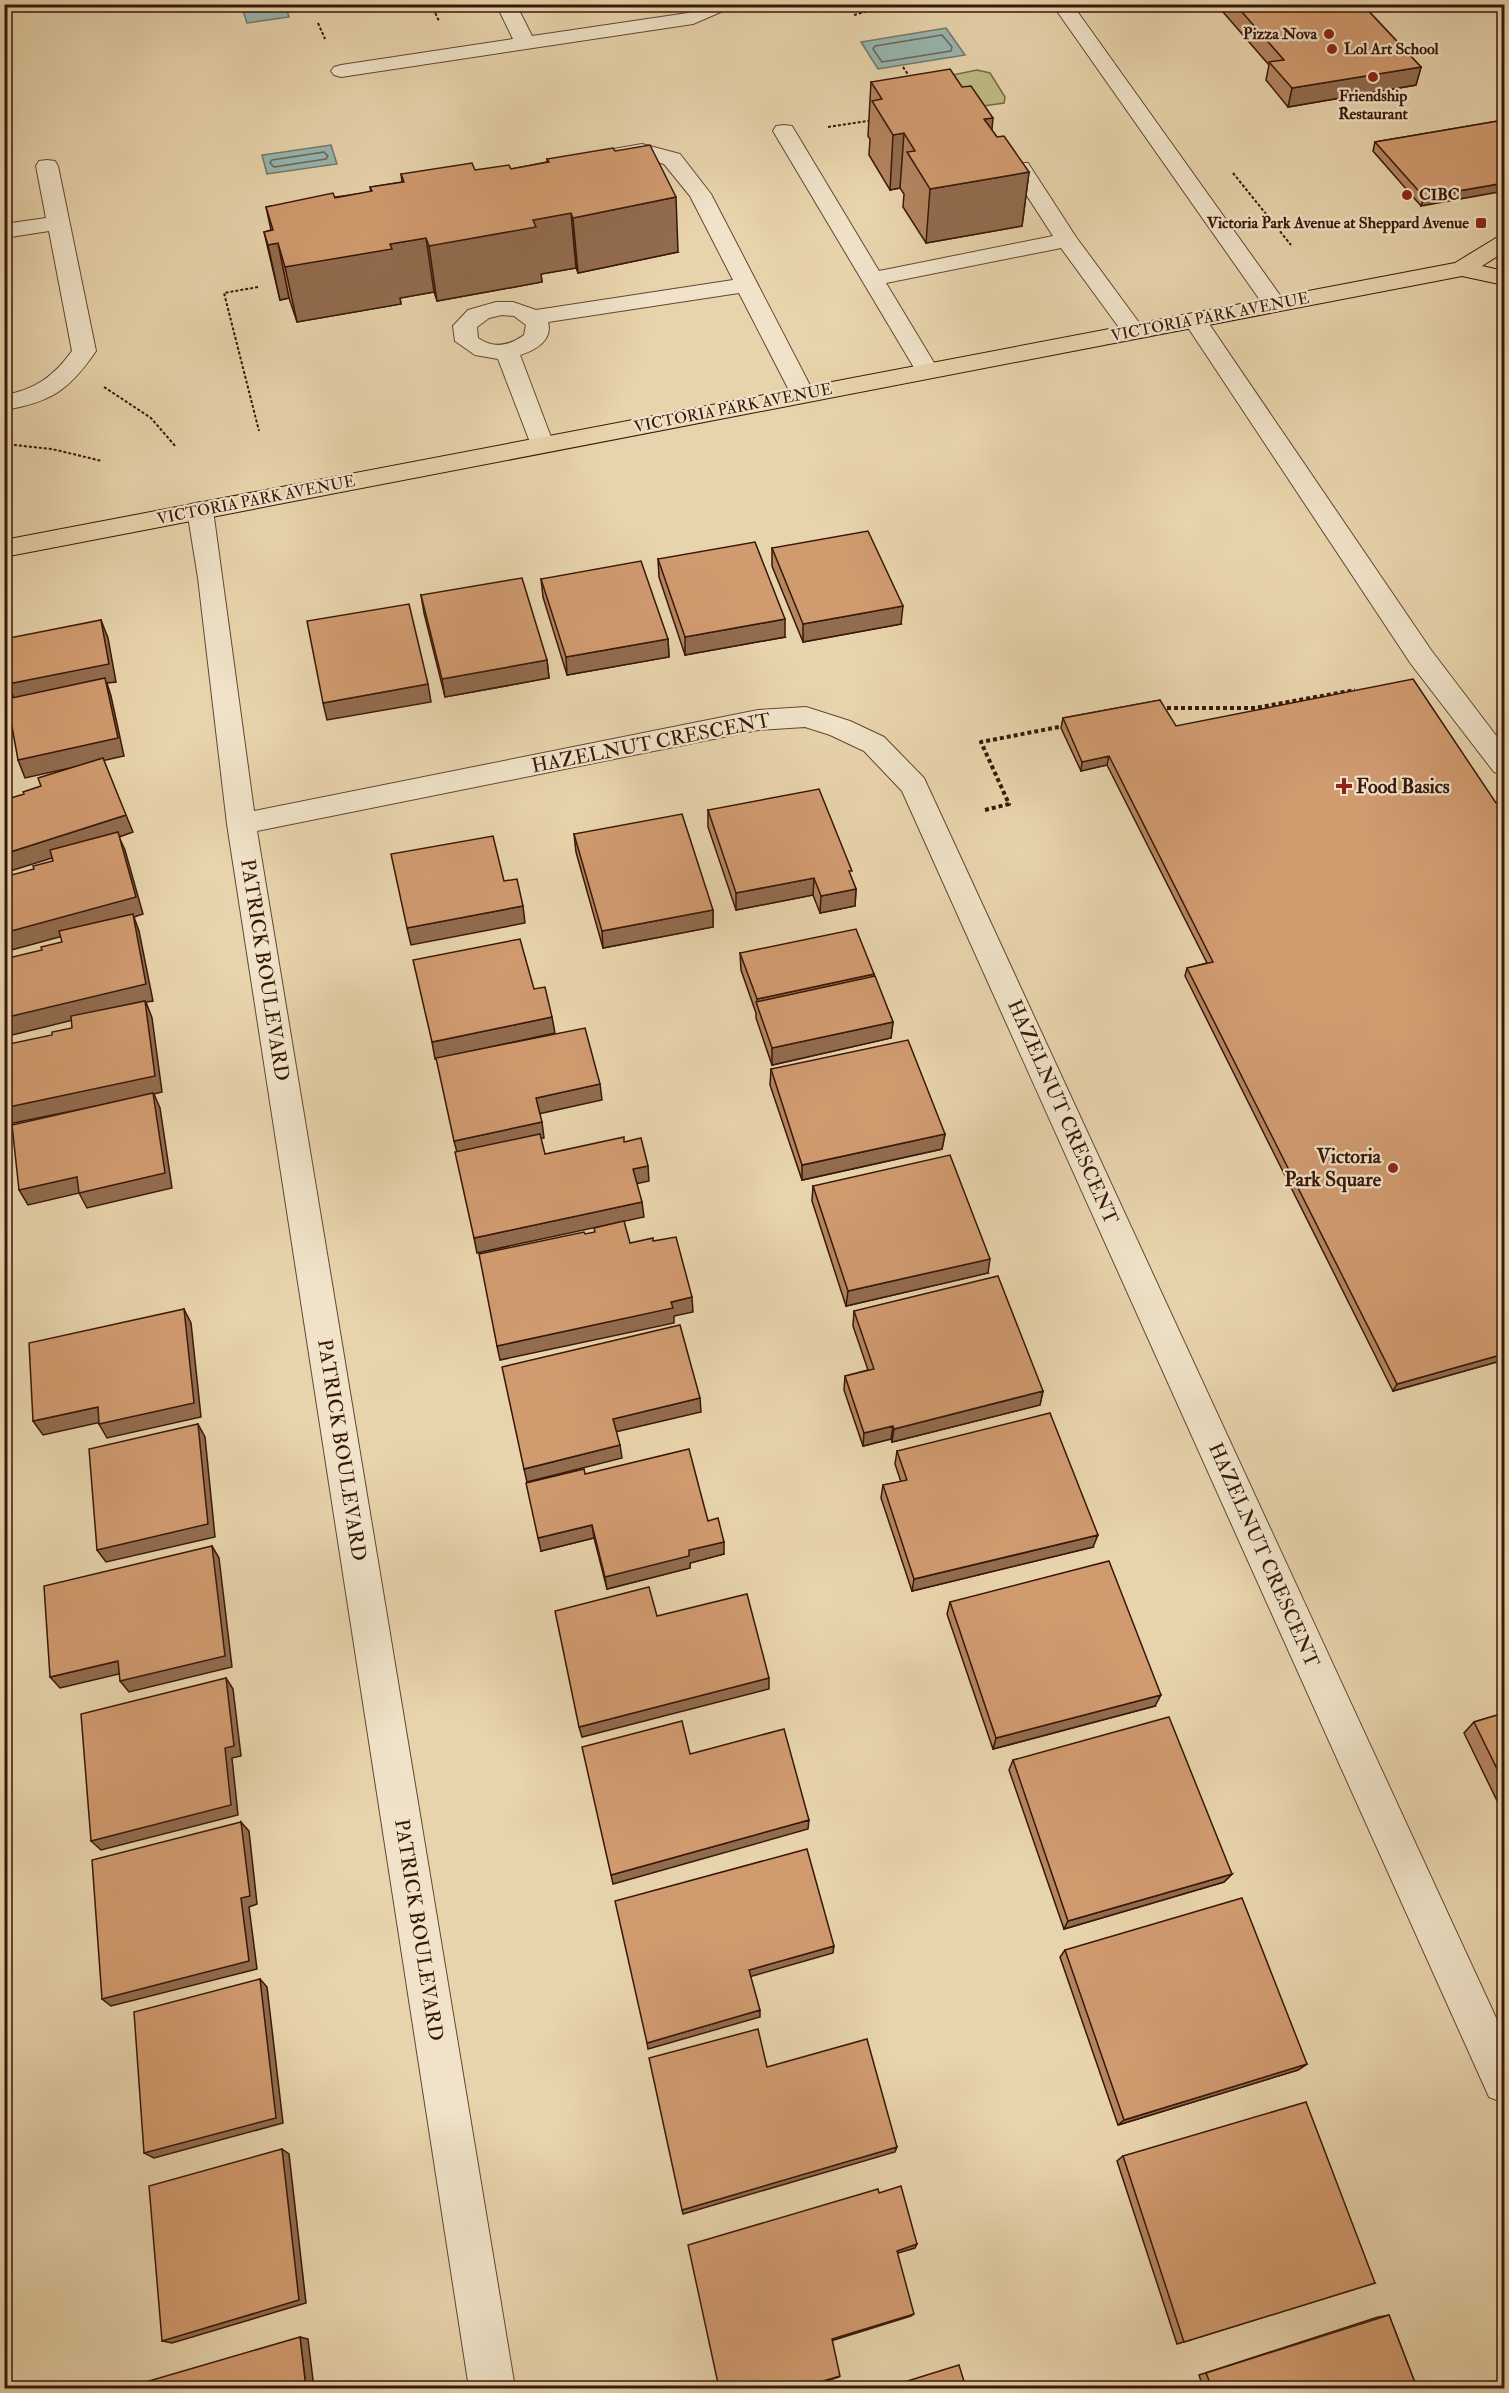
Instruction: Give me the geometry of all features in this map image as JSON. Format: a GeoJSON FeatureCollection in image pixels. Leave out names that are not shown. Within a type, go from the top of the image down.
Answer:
{"type":"FeatureCollection","features":[{"type":"Feature","properties":{"kind":"main road","name":"VICTORIA PARK AVENUE"},"geometry":{"type":"LineString","coordinates":[[4,549],[1462,269],[1504,243]]}},
{"type":"Feature","properties":{"kind":"main road","name":"VICTORIA PARK AVENUE"},"geometry":{"type":"LineString","coordinates":[[1462,269],[1504,278]]}},
{"type":"Feature","properties":{"kind":"street"},"geometry":{"type":"LineString","coordinates":[[506,4],[525,43]]}},
{"type":"Feature","properties":{"kind":"street"},"geometry":{"type":"LineString","coordinates":[[341,71],[693,18],[723,4]]}},
{"type":"Feature","properties":{"kind":"street"},"geometry":{"type":"LineString","coordinates":[[1062,4],[1275,305]]}},
{"type":"Feature","properties":{"kind":"street"},"geometry":{"type":"LineString","coordinates":[[784,131],[927,371]]}},
{"type":"Feature","properties":{"kind":"street"},"geometry":{"type":"LineString","coordinates":[[585,160],[642,150],[672,159],[699,194],[803,395]]}},
{"type":"Feature","properties":{"kind":"street"},"geometry":{"type":"LineString","coordinates":[[4,403],[32,399],[64,381],[84,351],[47,165]]}},
{"type":"Feature","properties":{"kind":"street"},"geometry":{"type":"LineString","coordinates":[[1020,168],[1067,240],[1134,332]]}},
{"type":"Feature","properties":{"kind":"street"},"geometry":{"type":"LineString","coordinates":[[4,231],[58,223]]}},
{"type":"Feature","properties":{"kind":"street"},"geometry":{"type":"LineString","coordinates":[[872,279],[1067,240]]}},
{"type":"Feature","properties":{"kind":"street"},"geometry":{"type":"LineString","coordinates":[[533,317],[538,324],[535,338],[518,349],[507,352],[495,352],[474,346],[464,333],[465,326],[479,313],[502,308],[514,309],[533,317],[746,285]]}},
{"type":"Feature","properties":{"kind":"street"},"geometry":{"type":"LineString","coordinates":[[1195,320],[1421,657],[1504,765]]}},
{"type":"Feature","properties":{"kind":"street"},"geometry":{"type":"LineString","coordinates":[[507,352],[542,445]]}},
{"type":"Feature","properties":{"kind":"street","name":"PATRICK BOULEVARD"},"geometry":{"type":"LineString","coordinates":[[200,510],[211,578],[241,824],[492,2388]]}},
{"type":"Feature","properties":{"kind":"street","name":"HAZELNUT CRESCENT"},"geometry":{"type":"LineString","coordinates":[[241,824],[758,720],[806,717],[840,728],[874,744],[914,785],[1504,2082]]}},
{"type":"Feature","properties":{"kind":"path"},"geometry":{"type":"LineString","coordinates":[[854,15],[892,4]]}},
{"type":"Feature","properties":{"kind":"path"},"geometry":{"type":"LineString","coordinates":[[903,67],[915,85]]}},
{"type":"Feature","properties":{"kind":"path"},"geometry":{"type":"LineString","coordinates":[[784,131],[878,120]]}},
{"type":"Feature","properties":{"kind":"path"},"geometry":{"type":"LineString","coordinates":[[258,287],[224,293],[259,431]]}},
{"type":"Feature","properties":{"kind":"path"},"geometry":{"type":"LineString","coordinates":[[72,369],[151,418],[176,447]]}},
{"type":"Feature","properties":{"kind":"path"},"geometry":{"type":"LineString","coordinates":[[4,444],[52,449],[102,461]]}},
{"type":"Feature","properties":{"kind":"path"},"geometry":{"type":"LineString","coordinates":[[1152,709],[1255,708],[1367,688]]}},
{"type":"Feature","properties":{"kind":"path"},"geometry":{"type":"LineString","coordinates":[[985,810],[1009,804],[981,742],[1074,724]]}},
{"type":"Feature","properties":{"kind":"shaded area"},"geometry":{"type":"Polygon","coordinates":[[[977,70],[990,73],[1005,97],[1004,103],[949,111],[928,80],[977,70]]]}},
{"type":"Feature","properties":{"kind":"water"},"geometry":{"type":"Polygon","coordinates":[[[241,5],[285,5],[289,17],[247,23],[241,5]]]}},
{"type":"Feature","properties":{"kind":"water"},"geometry":{"type":"Polygon","coordinates":[[[946,28],[965,55],[878,69],[861,42],[946,28]]]}},
{"type":"Feature","properties":{"kind":"water"},"geometry":{"type":"Polygon","coordinates":[[[331,145],[337,164],[267,174],[262,155],[331,145]]]}},
{"type":"Feature","properties":{"kind":"building"},"geometry":{"type":"Polygon","coordinates":[[[1235,4],[1362,4],[1421,67],[1292,88],[1269,62],[1284,60],[1235,4]]]}},
{"type":"Feature","properties":{"kind":"building"},"geometry":{"type":"Polygon","coordinates":[[[950,69],[962,87],[971,86],[993,118],[984,119],[997,137],[1004,136],[1029,172],[930,189],[907,152],[915,151],[904,133],[893,135],[872,101],[882,99],[871,82],[950,69]]]}},
{"type":"Feature","properties":{"kind":"building"},"geometry":{"type":"Polygon","coordinates":[[[1504,120],[1504,183],[1424,197],[1375,142],[1504,120]]]}},
{"type":"Feature","properties":{"kind":"building"},"geometry":{"type":"Polygon","coordinates":[[[650,145],[676,197],[573,218],[571,213],[533,220],[536,227],[429,246],[426,238],[390,244],[392,249],[285,267],[278,243],[268,245],[264,232],[273,230],[266,207],[333,193],[335,198],[372,191],[370,187],[404,182],[401,174],[472,163],[475,170],[509,165],[511,169],[549,162],[547,159],[613,148],[615,151],[650,145]]]}},
{"type":"Feature","properties":{"kind":"building"},"geometry":{"type":"Polygon","coordinates":[[[868,531],[903,606],[803,624],[772,548],[868,531]]]}},
{"type":"Feature","properties":{"kind":"building"},"geometry":{"type":"Polygon","coordinates":[[[755,542],[785,619],[685,637],[658,559],[755,542]]]}},
{"type":"Feature","properties":{"kind":"building"},"geometry":{"type":"Polygon","coordinates":[[[641,561],[668,639],[566,657],[541,579],[641,561]]]}},
{"type":"Feature","properties":{"kind":"building"},"geometry":{"type":"Polygon","coordinates":[[[522,578],[547,660],[442,679],[421,595],[522,578]]]}},
{"type":"Feature","properties":{"kind":"building"},"geometry":{"type":"Polygon","coordinates":[[[409,604],[428,684],[323,703],[307,621],[409,604]]]}},
{"type":"Feature","properties":{"kind":"building"},"geometry":{"type":"Polygon","coordinates":[[[101,620],[109,664],[8,684],[4,639],[101,620]]]}},
{"type":"Feature","properties":{"kind":"building"},"geometry":{"type":"Polygon","coordinates":[[[105,678],[118,738],[18,760],[7,699],[105,678]]]}},
{"type":"Feature","properties":{"kind":"building","name":"Victoria Park Square"},"geometry":{"type":"Polygon","coordinates":[[[1413,679],[1496,803],[1504,802],[1504,1354],[1397,1384],[1187,968],[1213,962],[1109,756],[1082,762],[1063,718],[1160,700],[1176,726],[1413,679]]]}},
{"type":"Feature","properties":{"kind":"building"},"geometry":{"type":"Polygon","coordinates":[[[103,758],[126,815],[4,854],[4,800],[41,786],[38,778],[103,758]]]}},
{"type":"Feature","properties":{"kind":"building"},"geometry":{"type":"Polygon","coordinates":[[[819,789],[852,871],[849,871],[856,889],[821,896],[814,878],[736,893],[708,810],[819,789]]]}},
{"type":"Feature","properties":{"kind":"building"},"geometry":{"type":"Polygon","coordinates":[[[682,814],[713,910],[602,931],[574,834],[682,814]]]}},
{"type":"Feature","properties":{"kind":"building"},"geometry":{"type":"Polygon","coordinates":[[[118,832],[136,897],[4,933],[4,877],[53,861],[50,850],[118,832]]]}},
{"type":"Feature","properties":{"kind":"building"},"geometry":{"type":"Polygon","coordinates":[[[493,836],[504,881],[517,879],[523,906],[407,928],[391,854],[493,836]]]}},
{"type":"Feature","properties":{"kind":"building"},"geometry":{"type":"Polygon","coordinates":[[[133,914],[146,984],[4,1018],[4,959],[42,950],[41,947],[62,942],[59,931],[133,914]]]}},
{"type":"Feature","properties":{"kind":"building"},"geometry":{"type":"Polygon","coordinates":[[[856,929],[874,974],[757,999],[740,953],[856,929]]]}},
{"type":"Feature","properties":{"kind":"building"},"geometry":{"type":"Polygon","coordinates":[[[520,939],[534,989],[545,987],[552,1017],[432,1042],[413,960],[520,939]]]}},
{"type":"Feature","properties":{"kind":"building"},"geometry":{"type":"Polygon","coordinates":[[[875,976],[893,1022],[772,1048],[756,1002],[875,976]]]}},
{"type":"Feature","properties":{"kind":"building"},"geometry":{"type":"Polygon","coordinates":[[[145,1001],[155,1076],[4,1108],[4,1045],[52,1035],[52,1032],[72,1028],[71,1016],[145,1001]]]}},
{"type":"Feature","properties":{"kind":"building"},"geometry":{"type":"Polygon","coordinates":[[[585,1028],[600,1084],[536,1098],[542,1122],[454,1141],[436,1058],[585,1028]]]}},
{"type":"Feature","properties":{"kind":"building"},"geometry":{"type":"Polygon","coordinates":[[[908,1040],[945,1134],[802,1165],[771,1069],[908,1040]]]}},
{"type":"Feature","properties":{"kind":"building"},"geometry":{"type":"Polygon","coordinates":[[[153,1093],[165,1173],[79,1193],[77,1177],[19,1190],[12,1125],[153,1093]]]}},
{"type":"Feature","properties":{"kind":"building"},"geometry":{"type":"Polygon","coordinates":[[[540,1134],[545,1154],[624,1137],[624,1142],[641,1138],[648,1166],[633,1169],[642,1202],[474,1238],[455,1152],[540,1134]]]}},
{"type":"Feature","properties":{"kind":"building"},"geometry":{"type":"Polygon","coordinates":[[[950,1155],[990,1259],[848,1291],[813,1186],[950,1155]]]}},
{"type":"Feature","properties":{"kind":"building"},"geometry":{"type":"Polygon","coordinates":[[[624,1221],[630,1243],[653,1238],[653,1241],[676,1237],[692,1297],[671,1302],[673,1308],[497,1346],[479,1254],[584,1232],[585,1234],[595,1232],[594,1228],[624,1221]]]}},
{"type":"Feature","properties":{"kind":"building"},"geometry":{"type":"Polygon","coordinates":[[[998,1276],[1043,1391],[894,1429],[893,1426],[864,1433],[845,1376],[874,1369],[854,1311],[998,1276]]]}},
{"type":"Feature","properties":{"kind":"building"},"geometry":{"type":"Polygon","coordinates":[[[184,1309],[194,1403],[99,1424],[98,1407],[33,1421],[29,1343],[184,1309]]]}},
{"type":"Feature","properties":{"kind":"building"},"geometry":{"type":"Polygon","coordinates":[[[680,1325],[700,1398],[613,1419],[620,1445],[524,1469],[502,1367],[680,1325]]]}},
{"type":"Feature","properties":{"kind":"building"},"geometry":{"type":"Polygon","coordinates":[[[1050,1413],[1098,1535],[914,1579],[883,1485],[907,1480],[897,1451],[1050,1413]]]}},
{"type":"Feature","properties":{"kind":"building"},"geometry":{"type":"Polygon","coordinates":[[[198,1424],[208,1524],[97,1550],[89,1449],[198,1424]]]}},
{"type":"Feature","properties":{"kind":"building"},"geometry":{"type":"Polygon","coordinates":[[[689,1449],[708,1521],[718,1518],[724,1542],[689,1550],[689,1556],[605,1577],[592,1525],[538,1538],[526,1483],[584,1469],[585,1474],[689,1449]]]}},
{"type":"Feature","properties":{"kind":"building"},"geometry":{"type":"Polygon","coordinates":[[[212,1546],[225,1656],[120,1681],[118,1661],[50,1677],[44,1586],[212,1546]]]}},
{"type":"Feature","properties":{"kind":"building"},"geometry":{"type":"Polygon","coordinates":[[[1109,1561],[1161,1695],[996,1738],[950,1602],[1109,1561]]]}},
{"type":"Feature","properties":{"kind":"building"},"geometry":{"type":"Polygon","coordinates":[[[649,1587],[657,1616],[747,1594],[769,1678],[579,1727],[555,1611],[649,1587]]]}},
{"type":"Feature","properties":{"kind":"building"},"geometry":{"type":"Polygon","coordinates":[[[226,1678],[234,1746],[225,1748],[231,1805],[91,1841],[81,1714],[226,1678]]]}},
{"type":"Feature","properties":{"kind":"building"},"geometry":{"type":"Polygon","coordinates":[[[1504,1713],[1504,1783],[1474,1722],[1504,1713]]]}},
{"type":"Feature","properties":{"kind":"building"},"geometry":{"type":"Polygon","coordinates":[[[1169,1717],[1232,1874],[1068,1921],[1013,1760],[1169,1717]]]}},
{"type":"Feature","properties":{"kind":"building"},"geometry":{"type":"Polygon","coordinates":[[[682,1721],[690,1754],[784,1729],[809,1820],[611,1875],[582,1747],[682,1721]]]}},
{"type":"Feature","properties":{"kind":"building"},"geometry":{"type":"Polygon","coordinates":[[[241,1822],[250,1896],[241,1898],[249,1961],[102,1999],[92,1860],[241,1822]]]}},
{"type":"Feature","properties":{"kind":"building"},"geometry":{"type":"Polygon","coordinates":[[[807,1849],[834,1946],[749,1970],[760,2010],[647,2043],[615,1901],[807,1849]]]}},
{"type":"Feature","properties":{"kind":"building"},"geometry":{"type":"Polygon","coordinates":[[[1242,1898],[1307,2064],[1124,2120],[1065,1950],[1242,1898]]]}},
{"type":"Feature","properties":{"kind":"building"},"geometry":{"type":"Polygon","coordinates":[[[260,1979],[276,2118],[144,2153],[134,2012],[260,1979]]]}},
{"type":"Feature","properties":{"kind":"building"},"geometry":{"type":"Polygon","coordinates":[[[758,2029],[767,2067],[867,2039],[897,2147],[682,2210],[649,2058],[758,2029]]]}},
{"type":"Feature","properties":{"kind":"building"},"geometry":{"type":"Polygon","coordinates":[[[1306,2102],[1375,2283],[1184,2342],[1123,2156],[1306,2102]]]}},
{"type":"Feature","properties":{"kind":"building"},"geometry":{"type":"Polygon","coordinates":[[[282,2149],[299,2300],[162,2341],[149,2186],[282,2149]]]}},
{"type":"Feature","properties":{"kind":"building"},"geometry":{"type":"Polygon","coordinates":[[[901,2186],[917,2244],[897,2251],[914,2314],[832,2339],[840,2376],[800,2388],[719,2388],[688,2245],[878,2189],[879,2193],[901,2186]]]}},
{"type":"Feature","properties":{"kind":"building"},"geometry":{"type":"Polygon","coordinates":[[[1389,2315],[1417,2388],[1212,2388],[1206,2373],[1389,2315]]]}},
{"type":"Feature","properties":{"kind":"building"},"geometry":{"type":"Polygon","coordinates":[[[300,2337],[306,2388],[125,2388],[300,2337]]]}},
{"type":"Feature","properties":{"kind":"building"},"geometry":{"type":"Polygon","coordinates":[[[959,2365],[966,2388],[885,2388],[959,2365]]]}},
{"type":"Feature","properties":{"kind":"place","name":"Pizza Nova"},"geometry":{"type":"Point","coordinates":[1329,34]}},
{"type":"Feature","properties":{"kind":"place","name":"Lol Art School"},"geometry":{"type":"Point","coordinates":[1332,49]}},
{"type":"Feature","properties":{"kind":"place","name":"Friendship Restaurant"},"geometry":{"type":"Point","coordinates":[1373,77]}},
{"type":"Feature","properties":{"kind":"place","name":"CIBC"},"geometry":{"type":"Point","coordinates":[1407,195]}},
{"type":"Feature","properties":{"kind":"place","name":"Victoria Park Avenue at Sheppard Avenue"},"geometry":{"type":"Point","coordinates":[1481,223]}},
{"type":"Feature","properties":{"kind":"place","name":"Food Basics"},"geometry":{"type":"Point","coordinates":[1344,786]}},
{"type":"Feature","properties":{"kind":"place","name":"Victoria Park Square"},"geometry":{"type":"Point","coordinates":[1393,1168]}}]}
